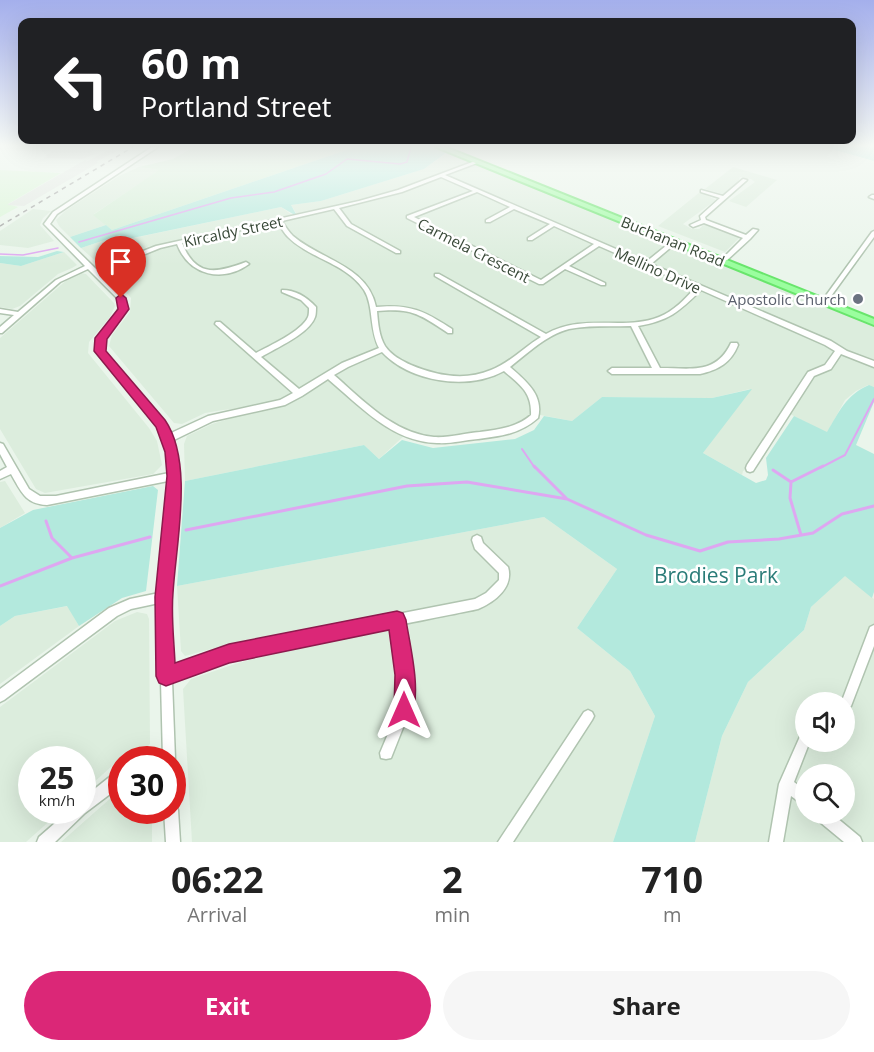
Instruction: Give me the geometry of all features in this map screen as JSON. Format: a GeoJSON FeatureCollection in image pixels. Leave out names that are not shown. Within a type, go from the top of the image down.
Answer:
{"type":"FeatureCollection","features":[{"type":"Feature","properties":{"kind":"main road","name":"Buchanan Road"},"geometry":{"type":"LineString","coordinates":[[535,186],[874,322]]}},
{"type":"Feature","properties":{"kind":"street"},"geometry":{"type":"LineString","coordinates":[[97,186],[48,220],[49,226],[121,298],[124,306],[101,338],[100,351],[157,419],[169,438],[173,452],[174,476],[164,597],[166,746]]}},
{"type":"Feature","properties":{"kind":"street","name":"Kircaldy Street"},"geometry":{"type":"LineString","coordinates":[[0,331],[61,278],[158,247],[336,208],[412,186]]}},
{"type":"Feature","properties":{"kind":"street","name":"Mellino Drive"},"geometry":{"type":"LineString","coordinates":[[466,186],[828,343],[839,352],[852,354],[874,364]]}},
{"type":"Feature","properties":{"kind":"street"},"geometry":{"type":"LineString","coordinates":[[704,221],[702,217],[738,186]]}},
{"type":"Feature","properties":{"kind":"street","name":"Carmela Crescent"},"geometry":{"type":"LineString","coordinates":[[476,191],[409,217],[541,284],[598,244]]}},
{"type":"Feature","properties":{"kind":"street"},"geometry":{"type":"LineString","coordinates":[[704,191],[724,198]]}},
{"type":"Feature","properties":{"kind":"street"},"geometry":{"type":"LineString","coordinates":[[488,221],[513,207]]}},
{"type":"Feature","properties":{"kind":"street"},"geometry":{"type":"LineString","coordinates":[[336,208],[349,225],[398,252]]}},
{"type":"Feature","properties":{"kind":"street"},"geometry":{"type":"LineString","coordinates":[[279,221],[290,236],[354,276],[365,286],[372,297],[376,332],[383,349],[395,360],[440,378],[467,379],[487,375],[505,367],[545,336],[572,326],[647,322],[669,314],[699,288]]}},
{"type":"Feature","properties":{"kind":"street"},"geometry":{"type":"LineString","coordinates":[[693,225],[704,221],[748,238]]}},
{"type":"Feature","properties":{"kind":"street"},"geometry":{"type":"LineString","coordinates":[[530,239],[554,224]]}},
{"type":"Feature","properties":{"kind":"street"},"geometry":{"type":"LineString","coordinates":[[723,261],[755,230]]}},
{"type":"Feature","properties":{"kind":"street"},"geometry":{"type":"LineString","coordinates":[[824,302],[874,233]]}},
{"type":"Feature","properties":{"kind":"street"},"geometry":{"type":"LineString","coordinates":[[180,242],[187,259],[202,271],[226,273],[246,264]]}},
{"type":"Feature","properties":{"kind":"street"},"geometry":{"type":"LineString","coordinates":[[646,265],[674,242]]}},
{"type":"Feature","properties":{"kind":"street"},"geometry":{"type":"LineString","coordinates":[[566,267],[603,284]]}},
{"type":"Feature","properties":{"kind":"street"},"geometry":{"type":"LineString","coordinates":[[437,275],[545,336]]}},
{"type":"Feature","properties":{"kind":"street"},"geometry":{"type":"LineString","coordinates":[[256,356],[300,332],[311,322],[313,312],[309,304],[293,293],[284,291]]}},
{"type":"Feature","properties":{"kind":"street"},"geometry":{"type":"LineString","coordinates":[[375,309],[400,307],[417,310],[450,331]]}},
{"type":"Feature","properties":{"kind":"street"},"geometry":{"type":"LineString","coordinates":[[0,311],[19,314]]}},
{"type":"Feature","properties":{"kind":"street"},"geometry":{"type":"LineString","coordinates":[[218,324],[299,394]]}},
{"type":"Feature","properties":{"kind":"street"},"geometry":{"type":"LineString","coordinates":[[633,324],[657,370]]}},
{"type":"Feature","properties":{"kind":"street"},"geometry":{"type":"LineString","coordinates":[[612,371],[700,371],[714,368],[723,362],[734,345]]}},
{"type":"Feature","properties":{"kind":"street"},"geometry":{"type":"LineString","coordinates":[[169,438],[211,418],[282,403],[356,359],[383,349]]}},
{"type":"Feature","properties":{"kind":"street"},"geometry":{"type":"LineString","coordinates":[[750,468],[811,374],[828,367],[839,352]]}},
{"type":"Feature","properties":{"kind":"street"},"geometry":{"type":"LineString","coordinates":[[329,375],[406,434],[435,440],[509,432],[528,423],[535,416],[536,403],[531,391],[505,367]]}},
{"type":"Feature","properties":{"kind":"street"},"geometry":{"type":"LineString","coordinates":[[0,446],[28,495],[46,501],[174,476]]}},
{"type":"Feature","properties":{"kind":"street"},"geometry":{"type":"LineString","coordinates":[[0,476],[13,468]]}},
{"type":"Feature","properties":{"kind":"street"},"geometry":{"type":"LineString","coordinates":[[166,676],[229,653],[476,604],[490,597],[504,582],[504,571],[479,546],[477,540]]}},
{"type":"Feature","properties":{"kind":"street"},"geometry":{"type":"LineString","coordinates":[[0,696],[113,612],[130,604],[164,597]]}},
{"type":"Feature","properties":{"kind":"street"},"geometry":{"type":"LineString","coordinates":[[386,753],[404,710],[404,675],[397,620]]}},
{"type":"Feature","properties":{"kind":"street"},"geometry":{"type":"LineString","coordinates":[[852,692],[874,631]]}},
{"type":"Feature","properties":{"kind":"street"},"geometry":{"type":"LineString","coordinates":[[505,842],[588,716]]}},
{"type":"Feature","properties":{"kind":"street"},"geometry":{"type":"LineString","coordinates":[[776,842],[786,784],[799,752]]}},
{"type":"Feature","properties":{"kind":"street"},"geometry":{"type":"LineString","coordinates":[[786,784],[795,791]]}},
{"type":"Feature","properties":{"kind":"street"},"geometry":{"type":"LineString","coordinates":[[96,797],[108,787]]}},
{"type":"Feature","properties":{"kind":"street"},"geometry":{"type":"LineString","coordinates":[[44,842],[64,824]]}},
{"type":"Feature","properties":{"kind":"street"},"geometry":{"type":"LineString","coordinates":[[172,824],[173,842]]}},
{"type":"Feature","properties":{"kind":"street"},"geometry":{"type":"LineString","coordinates":[[833,824],[855,842]]}},
{"type":"Feature","properties":{"kind":"shaded area"},"geometry":{"type":"Polygon","coordinates":[[[0,186],[38,186],[8,204],[18,207],[0,217],[0,186]]]}},
{"type":"Feature","properties":{"kind":"shaded area"},"geometry":{"type":"Polygon","coordinates":[[[39,186],[58,186],[24,206],[7,205],[39,186]]]}},
{"type":"Feature","properties":{"kind":"shaded area"},"geometry":{"type":"Polygon","coordinates":[[[103,186],[136,186],[94,214],[106,225],[70,237],[56,220],[65,211],[103,186]]]}},
{"type":"Feature","properties":{"kind":"shaded area"},"geometry":{"type":"Polygon","coordinates":[[[135,186],[240,186],[112,230],[93,215],[135,186]]]}},
{"type":"Feature","properties":{"kind":"shaded area"},"geometry":{"type":"Polygon","coordinates":[[[368,186],[529,186],[874,326],[874,387],[868,385],[845,400],[827,433],[786,412],[750,468],[743,471],[742,475],[703,453],[750,389],[712,398],[602,397],[572,421],[535,414],[522,426],[435,440],[406,434],[379,459],[364,445],[185,481],[184,444],[187,436],[212,424],[278,404],[205,413],[182,424],[174,423],[109,346],[112,335],[130,312],[131,298],[108,272],[145,256],[157,247],[150,246],[100,265],[81,248],[120,235],[124,240],[281,207],[295,217],[298,216],[291,205],[321,201],[368,186]]]}},
{"type":"Feature","properties":{"kind":"shaded area"},"geometry":{"type":"Polygon","coordinates":[[[708,186],[733,186],[723,194],[705,189],[708,186]]]}},
{"type":"Feature","properties":{"kind":"shaded area"},"geometry":{"type":"Polygon","coordinates":[[[749,186],[770,186],[746,207],[729,201],[749,186]]]}},
{"type":"Feature","properties":{"kind":"shaded area"},"geometry":{"type":"Polygon","coordinates":[[[700,192],[716,200],[683,224],[692,229],[699,229],[705,224],[737,236],[739,238],[725,252],[658,226],[700,192]]]}},
{"type":"Feature","properties":{"kind":"shaded area"},"geometry":{"type":"Polygon","coordinates":[[[33,209],[51,211],[43,218],[40,225],[54,241],[28,248],[0,245],[0,231],[33,209]]]}},
{"type":"Feature","properties":{"kind":"shaded area"},"geometry":{"type":"Polygon","coordinates":[[[64,252],[77,265],[58,274],[20,306],[12,309],[0,307],[0,263],[21,266],[64,252]]]}},
{"type":"Feature","properties":{"kind":"shaded area"},"geometry":{"type":"Polygon","coordinates":[[[81,273],[86,274],[115,306],[110,317],[89,342],[88,353],[149,428],[157,441],[162,465],[153,474],[45,493],[36,489],[0,429],[0,338],[69,278],[81,273]]]}},
{"type":"Feature","properties":{"kind":"shaded area"},"geometry":{"type":"Polygon","coordinates":[[[5,481],[25,513],[0,528],[0,482],[5,481]]]}},
{"type":"Feature","properties":{"kind":"shaded area"},"geometry":{"type":"Polygon","coordinates":[[[544,517],[617,569],[577,628],[630,671],[655,716],[613,842],[192,842],[183,689],[191,679],[235,664],[390,622],[233,643],[185,656],[181,651],[177,586],[544,517]]]}},
{"type":"Feature","properties":{"kind":"shaded area"},"geometry":{"type":"Polygon","coordinates":[[[845,575],[874,599],[874,842],[695,842],[722,736],[748,682],[804,630],[811,607],[845,575]]]}},
{"type":"Feature","properties":{"kind":"shaded area"},"geometry":{"type":"Polygon","coordinates":[[[68,606],[79,626],[0,684],[0,626],[15,616],[68,606]]]}},
{"type":"Feature","properties":{"kind":"shaded area"},"geometry":{"type":"Polygon","coordinates":[[[137,612],[147,614],[149,619],[150,744],[148,746],[108,746],[108,770],[96,780],[96,746],[18,746],[18,824],[46,824],[26,842],[0,842],[0,707],[115,621],[137,612]]]}},
{"type":"Feature","properties":{"kind":"shaded area"},"geometry":{"type":"Polygon","coordinates":[[[108,800],[108,824],[152,824],[152,842],[61,842],[81,824],[96,824],[96,811],[108,800]]]}},
{"type":"Feature","properties":{"kind":"green space"},"geometry":{"type":"Polygon","coordinates":[[[240,186],[368,186],[321,201],[291,205],[296,214],[281,207],[123,240],[120,235],[81,248],[70,237],[106,225],[112,230],[240,186]]]}},
{"type":"Feature","properties":{"kind":"green space"},"geometry":{"type":"Polygon","coordinates":[[[57,251],[64,252],[21,266],[0,263],[0,256],[38,257],[57,251]]]}},
{"type":"Feature","properties":{"kind":"green space","name":"Brodies Park"},"geometry":{"type":"Polygon","coordinates":[[[869,385],[874,387],[874,402],[856,445],[874,454],[874,592],[872,598],[845,576],[811,607],[804,630],[748,682],[722,736],[695,842],[613,842],[655,716],[630,671],[577,628],[617,569],[544,517],[177,586],[185,481],[364,445],[379,459],[402,440],[433,448],[515,439],[534,430],[544,416],[572,421],[602,397],[712,398],[752,389],[703,453],[756,483],[766,480],[768,475],[766,458],[794,416],[827,432],[849,399],[869,385]]]}},
{"type":"Feature","properties":{"kind":"green space"},"geometry":{"type":"Polygon","coordinates":[[[153,486],[158,490],[146,591],[122,598],[79,626],[67,606],[15,616],[0,626],[0,528],[33,510],[153,486]]]}},
{"type":"Feature","properties":{"kind":"waterway"},"geometry":{"type":"LineString","coordinates":[[79,242],[231,198],[274,192],[290,186]]}},
{"type":"Feature","properties":{"kind":"waterway"},"geometry":{"type":"LineString","coordinates":[[0,254],[23,255],[58,248]]}},
{"type":"Feature","properties":{"kind":"waterway"},"geometry":{"type":"LineString","coordinates":[[820,468],[845,455],[874,399]]}},
{"type":"Feature","properties":{"kind":"waterway"},"geometry":{"type":"LineString","coordinates":[[522,449],[535,468]]}},
{"type":"Feature","properties":{"kind":"waterway"},"geometry":{"type":"LineString","coordinates":[[534,466],[566,498]]}},
{"type":"Feature","properties":{"kind":"waterway"},"geometry":{"type":"LineString","coordinates":[[791,482],[823,466]]}},
{"type":"Feature","properties":{"kind":"waterway"},"geometry":{"type":"LineString","coordinates":[[773,470],[791,482]]}},
{"type":"Feature","properties":{"kind":"waterway"},"geometry":{"type":"LineString","coordinates":[[186,530],[407,486],[467,482],[567,499],[646,535],[700,551],[728,542],[779,539],[813,533],[842,514],[874,506]]}},
{"type":"Feature","properties":{"kind":"waterway"},"geometry":{"type":"LineString","coordinates":[[791,482],[790,498],[801,535]]}},
{"type":"Feature","properties":{"kind":"waterway"},"geometry":{"type":"LineString","coordinates":[[46,521],[52,538],[71,557]]}},
{"type":"Feature","properties":{"kind":"waterway"},"geometry":{"type":"LineString","coordinates":[[0,586],[72,558],[150,537]]}},
{"type":"Feature","properties":{"kind":"railway"},"geometry":{"type":"LineString","coordinates":[[0,226],[67,186]]}},
{"type":"Feature","properties":{"kind":"place","name":"Apostolic Church"},"geometry":{"type":"Point","coordinates":[858,299]}},
{"type":"Feature","properties":{"kind":"route"},"geometry":{"type":"LineString","coordinates":[[121,298],[124,304],[123,309],[99,341],[100,351],[160,423],[169,438],[173,452],[174,476],[164,597],[166,676],[229,653],[397,620],[404,675],[404,710]]}}]}
